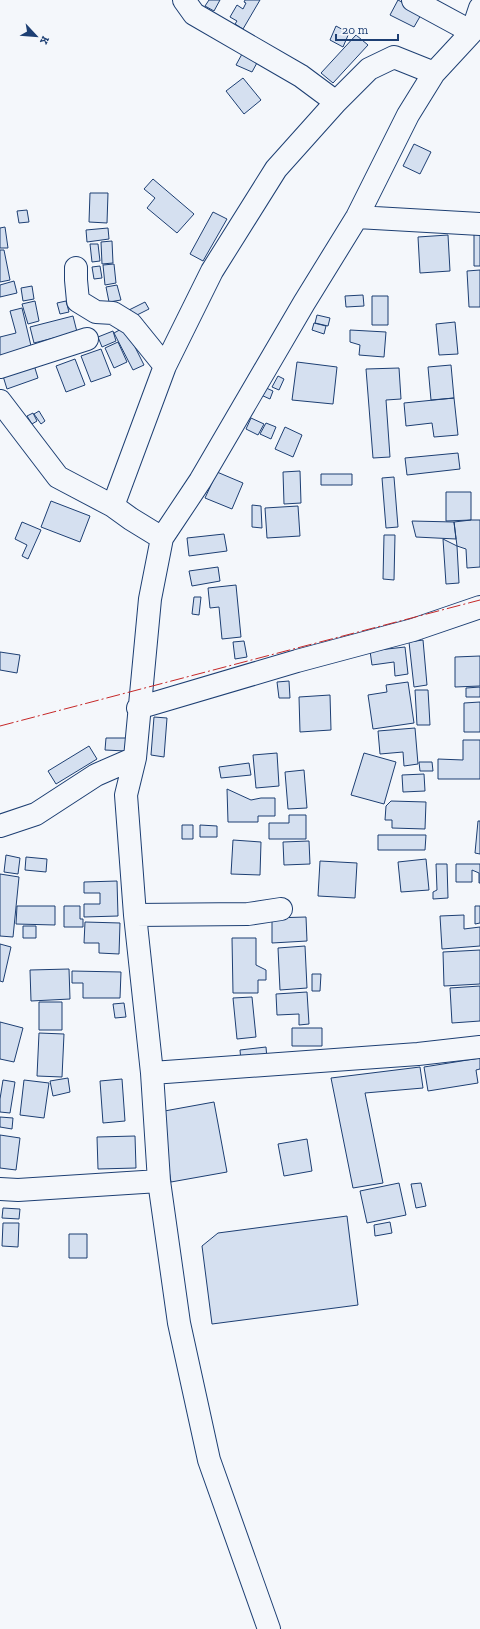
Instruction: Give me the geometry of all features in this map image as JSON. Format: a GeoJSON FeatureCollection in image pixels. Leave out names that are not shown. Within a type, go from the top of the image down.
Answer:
{"type":"FeatureCollection","features":[{"type":"Feature","properties":{"kind":"street"},"geometry":{"type":"LineString","coordinates":[[184,0],[194,14],[301,76],[336,102]]}},
{"type":"Feature","properties":{"kind":"street"},"geometry":{"type":"LineString","coordinates":[[413,0],[472,32]]}},
{"type":"Feature","properties":{"kind":"street"},"geometry":{"type":"LineString","coordinates":[[269,1629],[209,1460],[179,1323],[159,1181],[152,1073],[135,914],[126,795],[135,758],[138,708],[150,599],[162,538],[200,481],[304,303],[357,216],[408,115],[434,73],[472,32],[480,8]]}},
{"type":"Feature","properties":{"kind":"street"},"geometry":{"type":"LineString","coordinates":[[113,506],[165,366],[212,271],[276,169],[336,102],[369,69],[394,57],[434,73]]}},
{"type":"Feature","properties":{"kind":"street"},"geometry":{"type":"LineString","coordinates":[[357,216],[480,224]]}},
{"type":"Feature","properties":{"kind":"street"},"geometry":{"type":"LineString","coordinates":[[76,268],[78,301],[96,312],[113,313],[131,324],[165,366]]}},
{"type":"Feature","properties":{"kind":"street"},"geometry":{"type":"LineString","coordinates":[[0,367],[87,338]]}},
{"type":"Feature","properties":{"kind":"street"},"geometry":{"type":"LineString","coordinates":[[0,401],[58,477],[113,506],[162,538]]}},
{"type":"Feature","properties":{"kind":"street"},"geometry":{"type":"LineString","coordinates":[[138,708],[297,661],[413,630],[480,607]]}},
{"type":"Feature","properties":{"kind":"street"},"geometry":{"type":"LineString","coordinates":[[0,826],[36,814],[96,775],[135,758]]}},
{"type":"Feature","properties":{"kind":"street"},"geometry":{"type":"LineString","coordinates":[[135,914],[248,914],[281,909]]}},
{"type":"Feature","properties":{"kind":"street"},"geometry":{"type":"LineString","coordinates":[[152,1073],[418,1054],[480,1046]]}},
{"type":"Feature","properties":{"kind":"street"},"geometry":{"type":"LineString","coordinates":[[0,1189],[18,1190],[159,1181]]}},
{"type":"Feature","properties":{"kind":"building"},"geometry":{"type":"Polygon","coordinates":[[[209,0],[220,0],[214,11],[205,6],[209,0]]]}},
{"type":"Feature","properties":{"kind":"building"},"geometry":{"type":"Polygon","coordinates":[[[245,0],[260,0],[243,29],[235,24],[237,21],[230,17],[237,5],[243,9],[246,3],[244,2],[245,0]]]}},
{"type":"Feature","properties":{"kind":"building"},"geometry":{"type":"Polygon","coordinates":[[[398,0],[422,13],[414,27],[390,15],[398,0]]]}},
{"type":"Feature","properties":{"kind":"building"},"geometry":{"type":"Polygon","coordinates":[[[336,26],[349,33],[343,47],[330,40],[336,26]]]}},
{"type":"Feature","properties":{"kind":"building"},"geometry":{"type":"Polygon","coordinates":[[[356,35],[368,45],[333,83],[321,73],[356,35]]]}},
{"type":"Feature","properties":{"kind":"building"},"geometry":{"type":"Polygon","coordinates":[[[242,54],[258,61],[252,72],[236,65],[242,54]]]}},
{"type":"Feature","properties":{"kind":"building"},"geometry":{"type":"Polygon","coordinates":[[[243,78],[261,100],[244,114],[226,91],[243,78]]]}},
{"type":"Feature","properties":{"kind":"building"},"geometry":{"type":"Polygon","coordinates":[[[414,144],[431,152],[420,174],[403,166],[414,144]]]}},
{"type":"Feature","properties":{"kind":"building"},"geometry":{"type":"Polygon","coordinates":[[[153,179],[194,214],[177,233],[147,208],[155,198],[144,189],[153,179]]]}},
{"type":"Feature","properties":{"kind":"building"},"geometry":{"type":"Polygon","coordinates":[[[90,193],[108,193],[107,223],[89,222],[90,193]]]}},
{"type":"Feature","properties":{"kind":"building"},"geometry":{"type":"Polygon","coordinates":[[[27,210],[29,222],[19,223],[17,211],[27,210]]]}},
{"type":"Feature","properties":{"kind":"building"},"geometry":{"type":"Polygon","coordinates":[[[213,212],[227,219],[203,261],[190,254],[213,212]]]}},
{"type":"Feature","properties":{"kind":"building"},"geometry":{"type":"Polygon","coordinates":[[[5,227],[8,248],[0,248],[0,228],[5,227]]]}},
{"type":"Feature","properties":{"kind":"building"},"geometry":{"type":"Polygon","coordinates":[[[108,228],[109,239],[87,242],[86,230],[108,228]]]}},
{"type":"Feature","properties":{"kind":"building"},"geometry":{"type":"Polygon","coordinates":[[[474,233],[480,233],[480,266],[474,266],[474,233]]]}},
{"type":"Feature","properties":{"kind":"building"},"geometry":{"type":"Polygon","coordinates":[[[448,235],[450,271],[420,273],[418,237],[448,235]]]}},
{"type":"Feature","properties":{"kind":"building"},"geometry":{"type":"Polygon","coordinates":[[[112,241],[113,263],[102,264],[101,242],[112,241]]]}},
{"type":"Feature","properties":{"kind":"building"},"geometry":{"type":"Polygon","coordinates":[[[90,244],[98,244],[100,261],[92,262],[90,244]]]}},
{"type":"Feature","properties":{"kind":"building"},"geometry":{"type":"Polygon","coordinates":[[[0,250],[4,250],[10,280],[0,282],[0,250]]]}},
{"type":"Feature","properties":{"kind":"building"},"geometry":{"type":"Polygon","coordinates":[[[114,264],[116,283],[105,285],[103,265],[114,264]]]}},
{"type":"Feature","properties":{"kind":"building"},"geometry":{"type":"Polygon","coordinates":[[[100,266],[102,278],[94,279],[92,267],[100,266]]]}},
{"type":"Feature","properties":{"kind":"building"},"geometry":{"type":"Polygon","coordinates":[[[480,270],[480,307],[469,307],[467,271],[480,270]]]}},
{"type":"Feature","properties":{"kind":"building"},"geometry":{"type":"Polygon","coordinates":[[[14,281],[17,293],[0,297],[0,285],[14,281]]]}},
{"type":"Feature","properties":{"kind":"building"},"geometry":{"type":"Polygon","coordinates":[[[117,285],[121,300],[109,302],[106,287],[117,285]]]}},
{"type":"Feature","properties":{"kind":"building"},"geometry":{"type":"Polygon","coordinates":[[[32,286],[34,299],[23,301],[21,288],[32,286]]]}},
{"type":"Feature","properties":{"kind":"building"},"geometry":{"type":"Polygon","coordinates":[[[363,295],[364,306],[346,307],[345,296],[363,295]]]}},
{"type":"Feature","properties":{"kind":"building"},"geometry":{"type":"Polygon","coordinates":[[[372,296],[388,296],[388,325],[372,325],[372,296]]]}},
{"type":"Feature","properties":{"kind":"building"},"geometry":{"type":"Polygon","coordinates":[[[35,301],[39,321],[28,324],[22,304],[35,301]]]}},
{"type":"Feature","properties":{"kind":"building"},"geometry":{"type":"Polygon","coordinates":[[[66,301],[69,312],[60,314],[57,303],[66,301]]]}},
{"type":"Feature","properties":{"kind":"building"},"geometry":{"type":"Polygon","coordinates":[[[145,302],[149,309],[133,317],[129,310],[145,302]]]}},
{"type":"Feature","properties":{"kind":"building"},"geometry":{"type":"Polygon","coordinates":[[[22,308],[32,350],[0,357],[0,337],[16,333],[10,311],[22,308]]]}},
{"type":"Feature","properties":{"kind":"building"},"geometry":{"type":"Polygon","coordinates":[[[317,315],[330,318],[328,326],[315,323],[317,315]]]}},
{"type":"Feature","properties":{"kind":"building"},"geometry":{"type":"Polygon","coordinates":[[[73,316],[77,332],[34,343],[30,327],[73,316]]]}},
{"type":"Feature","properties":{"kind":"building"},"geometry":{"type":"Polygon","coordinates":[[[455,322],[458,354],[439,355],[436,324],[455,322]]]}},
{"type":"Feature","properties":{"kind":"building"},"geometry":{"type":"Polygon","coordinates":[[[314,323],[326,326],[324,334],[312,330],[314,323]]]}},
{"type":"Feature","properties":{"kind":"building"},"geometry":{"type":"Polygon","coordinates":[[[125,327],[144,365],[133,370],[114,333],[125,327]]]}},
{"type":"Feature","properties":{"kind":"building"},"geometry":{"type":"Polygon","coordinates":[[[350,330],[386,332],[384,357],[359,355],[360,345],[350,342],[350,330]]]}},
{"type":"Feature","properties":{"kind":"building"},"geometry":{"type":"Polygon","coordinates":[[[113,331],[116,341],[102,347],[98,337],[113,331]]]}},
{"type":"Feature","properties":{"kind":"building"},"geometry":{"type":"Polygon","coordinates":[[[118,342],[127,362],[114,368],[105,348],[118,342]]]}},
{"type":"Feature","properties":{"kind":"building"},"geometry":{"type":"Polygon","coordinates":[[[101,349],[111,375],[91,382],[81,356],[101,349]]]}},
{"type":"Feature","properties":{"kind":"building"},"geometry":{"type":"Polygon","coordinates":[[[75,359],[85,385],[66,392],[56,366],[75,359]]]}},
{"type":"Feature","properties":{"kind":"building"},"geometry":{"type":"Polygon","coordinates":[[[297,362],[337,367],[333,404],[292,400],[297,362]]]}},
{"type":"Feature","properties":{"kind":"building"},"geometry":{"type":"Polygon","coordinates":[[[34,365],[38,378],[7,389],[3,376],[34,365]]]}},
{"type":"Feature","properties":{"kind":"building"},"geometry":{"type":"Polygon","coordinates":[[[451,365],[454,398],[431,400],[428,367],[451,365]]]}},
{"type":"Feature","properties":{"kind":"building"},"geometry":{"type":"Polygon","coordinates":[[[399,368],[401,399],[386,400],[390,457],[373,458],[366,369],[399,368]]]}},
{"type":"Feature","properties":{"kind":"building"},"geometry":{"type":"Polygon","coordinates":[[[278,376],[284,379],[279,390],[272,387],[278,376]]]}},
{"type":"Feature","properties":{"kind":"building"},"geometry":{"type":"Polygon","coordinates":[[[264,387],[273,391],[270,399],[261,395],[264,387]]]}},
{"type":"Feature","properties":{"kind":"building"},"geometry":{"type":"Polygon","coordinates":[[[454,398],[458,435],[434,437],[432,423],[406,426],[404,403],[454,398]]]}},
{"type":"Feature","properties":{"kind":"building"},"geometry":{"type":"Polygon","coordinates":[[[39,411],[45,421],[41,424],[34,414],[39,411]]]}},
{"type":"Feature","properties":{"kind":"building"},"geometry":{"type":"Polygon","coordinates":[[[33,413],[37,421],[32,424],[27,416],[33,413]]]}},
{"type":"Feature","properties":{"kind":"building"},"geometry":{"type":"Polygon","coordinates":[[[251,418],[264,424],[258,435],[246,429],[251,418]]]}},
{"type":"Feature","properties":{"kind":"building"},"geometry":{"type":"Polygon","coordinates":[[[266,423],[276,427],[271,439],[260,434],[266,423]]]}},
{"type":"Feature","properties":{"kind":"building"},"geometry":{"type":"Polygon","coordinates":[[[285,427],[302,435],[293,457],[275,449],[285,427]]]}},
{"type":"Feature","properties":{"kind":"building"},"geometry":{"type":"Polygon","coordinates":[[[458,453],[460,469],[407,475],[405,458],[458,453]]]}},
{"type":"Feature","properties":{"kind":"building"},"geometry":{"type":"Polygon","coordinates":[[[300,471],[301,503],[284,504],[283,472],[300,471]]]}},
{"type":"Feature","properties":{"kind":"building"},"geometry":{"type":"Polygon","coordinates":[[[217,472],[243,483],[232,509],[205,498],[217,472]]]}},
{"type":"Feature","properties":{"kind":"building"},"geometry":{"type":"Polygon","coordinates":[[[321,474],[352,474],[352,485],[321,485],[321,474]]]}},
{"type":"Feature","properties":{"kind":"building"},"geometry":{"type":"Polygon","coordinates":[[[394,477],[398,527],[386,528],[382,478],[394,477]]]}},
{"type":"Feature","properties":{"kind":"building"},"geometry":{"type":"Polygon","coordinates":[[[446,492],[471,492],[471,520],[446,521],[446,492]]]}},
{"type":"Feature","properties":{"kind":"building"},"geometry":{"type":"Polygon","coordinates":[[[51,501],[90,516],[80,542],[41,527],[51,501]]]}},
{"type":"Feature","properties":{"kind":"building"},"geometry":{"type":"Polygon","coordinates":[[[252,505],[261,506],[262,528],[252,527],[252,505]]]}},
{"type":"Feature","properties":{"kind":"building"},"geometry":{"type":"Polygon","coordinates":[[[298,506],[300,536],[267,538],[265,508],[298,506]]]}},
{"type":"Feature","properties":{"kind":"building"},"geometry":{"type":"Polygon","coordinates":[[[480,520],[480,567],[467,568],[466,549],[457,546],[454,522],[480,520]]]}},
{"type":"Feature","properties":{"kind":"building"},"geometry":{"type":"Polygon","coordinates":[[[412,521],[454,522],[456,539],[416,537],[412,521]]]}},
{"type":"Feature","properties":{"kind":"building"},"geometry":{"type":"Polygon","coordinates":[[[22,522],[41,530],[28,559],[22,556],[27,545],[15,539],[22,522]]]}},
{"type":"Feature","properties":{"kind":"building"},"geometry":{"type":"Polygon","coordinates":[[[224,534],[227,551],[189,556],[187,538],[224,534]]]}},
{"type":"Feature","properties":{"kind":"building"},"geometry":{"type":"Polygon","coordinates":[[[384,535],[395,535],[394,580],[383,579],[384,535]]]}},
{"type":"Feature","properties":{"kind":"building"},"geometry":{"type":"Polygon","coordinates":[[[443,539],[457,546],[459,583],[446,584],[443,539]]]}},
{"type":"Feature","properties":{"kind":"building"},"geometry":{"type":"Polygon","coordinates":[[[218,567],[220,581],[192,586],[189,571],[218,567]]]}},
{"type":"Feature","properties":{"kind":"building"},"geometry":{"type":"Polygon","coordinates":[[[236,585],[241,637],[222,639],[219,607],[210,608],[208,588],[236,585]]]}},
{"type":"Feature","properties":{"kind":"building"},"geometry":{"type":"Polygon","coordinates":[[[194,597],[201,597],[199,615],[192,614],[194,597]]]}},
{"type":"Feature","properties":{"kind":"building"},"geometry":{"type":"Polygon","coordinates":[[[423,640],[427,685],[414,687],[409,642],[423,640]]]}},
{"type":"Feature","properties":{"kind":"building"},"geometry":{"type":"Polygon","coordinates":[[[244,641],[247,657],[235,659],[233,642],[244,641]]]}},
{"type":"Feature","properties":{"kind":"building"},"geometry":{"type":"Polygon","coordinates":[[[405,647],[408,674],[395,676],[394,662],[372,665],[370,651],[405,647]]]}},
{"type":"Feature","properties":{"kind":"building"},"geometry":{"type":"Polygon","coordinates":[[[0,652],[20,655],[17,673],[0,670],[0,652]]]}},
{"type":"Feature","properties":{"kind":"building"},"geometry":{"type":"Polygon","coordinates":[[[480,656],[480,686],[455,687],[455,657],[480,656]]]}},
{"type":"Feature","properties":{"kind":"building"},"geometry":{"type":"Polygon","coordinates":[[[289,681],[290,698],[279,698],[277,682],[289,681]]]}},
{"type":"Feature","properties":{"kind":"building"},"geometry":{"type":"Polygon","coordinates":[[[408,682],[414,723],[373,729],[368,695],[387,692],[386,685],[408,682]]]}},
{"type":"Feature","properties":{"kind":"building"},"geometry":{"type":"Polygon","coordinates":[[[480,687],[480,697],[466,697],[466,688],[480,687]]]}},
{"type":"Feature","properties":{"kind":"building"},"geometry":{"type":"Polygon","coordinates":[[[415,690],[428,690],[430,725],[417,725],[415,690]]]}},
{"type":"Feature","properties":{"kind":"building"},"geometry":{"type":"Polygon","coordinates":[[[330,695],[331,730],[300,732],[299,697],[330,695]]]}},
{"type":"Feature","properties":{"kind":"building"},"geometry":{"type":"Polygon","coordinates":[[[480,702],[480,732],[464,732],[464,703],[480,702]]]}},
{"type":"Feature","properties":{"kind":"building"},"geometry":{"type":"Polygon","coordinates":[[[154,717],[167,718],[164,757],[151,755],[154,717]]]}},
{"type":"Feature","properties":{"kind":"building"},"geometry":{"type":"Polygon","coordinates":[[[415,728],[418,764],[404,766],[403,752],[380,754],[378,731],[415,728]]]}},
{"type":"Feature","properties":{"kind":"building"},"geometry":{"type":"Polygon","coordinates":[[[106,738],[126,738],[126,751],[105,750],[106,738]]]}},
{"type":"Feature","properties":{"kind":"building"},"geometry":{"type":"Polygon","coordinates":[[[463,740],[480,740],[480,779],[438,779],[438,759],[463,760],[463,740]]]}},
{"type":"Feature","properties":{"kind":"building"},"geometry":{"type":"Polygon","coordinates":[[[89,746],[97,759],[56,784],[48,771],[89,746]]]}},
{"type":"Feature","properties":{"kind":"building"},"geometry":{"type":"Polygon","coordinates":[[[277,753],[279,786],[256,788],[253,755],[277,753]]]}},
{"type":"Feature","properties":{"kind":"building"},"geometry":{"type":"Polygon","coordinates":[[[364,753],[396,762],[384,804],[351,795],[364,753]]]}},
{"type":"Feature","properties":{"kind":"building"},"geometry":{"type":"Polygon","coordinates":[[[419,762],[432,762],[433,771],[420,771],[419,762]]]}},
{"type":"Feature","properties":{"kind":"building"},"geometry":{"type":"Polygon","coordinates":[[[249,763],[251,775],[221,778],[219,767],[249,763]]]}},
{"type":"Feature","properties":{"kind":"building"},"geometry":{"type":"Polygon","coordinates":[[[304,770],[307,808],[288,809],[285,772],[304,770]]]}},
{"type":"Feature","properties":{"kind":"building"},"geometry":{"type":"Polygon","coordinates":[[[424,774],[425,791],[403,792],[402,775],[424,774]]]}},
{"type":"Feature","properties":{"kind":"building"},"geometry":{"type":"Polygon","coordinates":[[[227,789],[251,800],[275,798],[275,816],[258,816],[258,822],[228,822],[227,789]]]}},
{"type":"Feature","properties":{"kind":"building"},"geometry":{"type":"Polygon","coordinates":[[[391,801],[426,802],[425,829],[392,828],[392,820],[385,820],[386,806],[391,801]]]}},
{"type":"Feature","properties":{"kind":"building"},"geometry":{"type":"Polygon","coordinates":[[[289,815],[306,815],[306,839],[269,839],[269,823],[289,823],[289,815]]]}},
{"type":"Feature","properties":{"kind":"building"},"geometry":{"type":"Polygon","coordinates":[[[478,821],[480,821],[480,854],[475,853],[478,821]]]}},
{"type":"Feature","properties":{"kind":"building"},"geometry":{"type":"Polygon","coordinates":[[[182,825],[193,825],[193,839],[182,839],[182,825]]]}},
{"type":"Feature","properties":{"kind":"building"},"geometry":{"type":"Polygon","coordinates":[[[200,825],[217,826],[217,837],[200,837],[200,825]]]}},
{"type":"Feature","properties":{"kind":"building"},"geometry":{"type":"Polygon","coordinates":[[[378,835],[426,835],[425,850],[378,850],[378,835]]]}},
{"type":"Feature","properties":{"kind":"building"},"geometry":{"type":"Polygon","coordinates":[[[233,840],[261,842],[260,875],[231,874],[233,840]]]}},
{"type":"Feature","properties":{"kind":"building"},"geometry":{"type":"Polygon","coordinates":[[[309,841],[310,864],[284,865],[283,842],[309,841]]]}},
{"type":"Feature","properties":{"kind":"building"},"geometry":{"type":"Polygon","coordinates":[[[6,855],[20,858],[18,874],[4,872],[6,855]]]}},
{"type":"Feature","properties":{"kind":"building"},"geometry":{"type":"Polygon","coordinates":[[[26,857],[47,859],[46,872],[25,870],[26,857]]]}},
{"type":"Feature","properties":{"kind":"building"},"geometry":{"type":"Polygon","coordinates":[[[426,859],[429,890],[401,892],[398,862],[426,859]]]}},
{"type":"Feature","properties":{"kind":"building"},"geometry":{"type":"Polygon","coordinates":[[[320,861],[357,863],[355,898],[318,896],[320,861]]]}},
{"type":"Feature","properties":{"kind":"building"},"geometry":{"type":"Polygon","coordinates":[[[436,864],[447,864],[448,898],[433,899],[433,892],[437,890],[436,864]]]}},
{"type":"Feature","properties":{"kind":"building"},"geometry":{"type":"Polygon","coordinates":[[[456,864],[480,864],[480,883],[479,873],[472,870],[472,882],[456,882],[456,864]]]}},
{"type":"Feature","properties":{"kind":"building"},"geometry":{"type":"Polygon","coordinates":[[[0,874],[19,877],[13,937],[0,936],[0,874]]]}},
{"type":"Feature","properties":{"kind":"building"},"geometry":{"type":"Polygon","coordinates":[[[117,881],[118,916],[84,917],[84,904],[100,904],[100,893],[84,893],[84,882],[117,881]]]}},
{"type":"Feature","properties":{"kind":"building"},"geometry":{"type":"Polygon","coordinates":[[[17,906],[55,906],[55,925],[16,924],[17,906]]]}},
{"type":"Feature","properties":{"kind":"building"},"geometry":{"type":"Polygon","coordinates":[[[64,906],[80,906],[80,919],[83,919],[83,927],[64,927],[64,906]]]}},
{"type":"Feature","properties":{"kind":"building"},"geometry":{"type":"Polygon","coordinates":[[[475,906],[480,906],[480,923],[475,924],[475,906]]]}},
{"type":"Feature","properties":{"kind":"building"},"geometry":{"type":"Polygon","coordinates":[[[464,915],[464,929],[480,927],[480,946],[442,949],[440,916],[464,915]]]}},
{"type":"Feature","properties":{"kind":"building"},"geometry":{"type":"Polygon","coordinates":[[[306,917],[307,941],[272,943],[272,918],[306,917]]]}},
{"type":"Feature","properties":{"kind":"building"},"geometry":{"type":"Polygon","coordinates":[[[85,922],[120,923],[119,954],[99,953],[99,943],[84,943],[85,922]]]}},
{"type":"Feature","properties":{"kind":"building"},"geometry":{"type":"Polygon","coordinates":[[[23,926],[36,926],[36,938],[23,938],[23,926]]]}},
{"type":"Feature","properties":{"kind":"building"},"geometry":{"type":"Polygon","coordinates":[[[232,938],[256,938],[256,965],[266,970],[266,980],[258,980],[258,993],[233,993],[232,938]]]}},
{"type":"Feature","properties":{"kind":"building"},"geometry":{"type":"Polygon","coordinates":[[[0,944],[11,947],[3,982],[0,981],[0,944]]]}},
{"type":"Feature","properties":{"kind":"building"},"geometry":{"type":"Polygon","coordinates":[[[305,946],[307,988],[280,990],[278,948],[305,946]]]}},
{"type":"Feature","properties":{"kind":"building"},"geometry":{"type":"Polygon","coordinates":[[[480,950],[480,984],[444,986],[443,952],[480,950]]]}},
{"type":"Feature","properties":{"kind":"building"},"geometry":{"type":"Polygon","coordinates":[[[69,969],[70,999],[31,1001],[30,970],[69,969]]]}},
{"type":"Feature","properties":{"kind":"building"},"geometry":{"type":"Polygon","coordinates":[[[72,971],[121,972],[120,998],[83,998],[83,983],[72,983],[72,971]]]}},
{"type":"Feature","properties":{"kind":"building"},"geometry":{"type":"Polygon","coordinates":[[[312,974],[321,974],[320,991],[312,991],[312,974]]]}},
{"type":"Feature","properties":{"kind":"building"},"geometry":{"type":"Polygon","coordinates":[[[480,986],[480,1021],[452,1023],[450,988],[480,986]]]}},
{"type":"Feature","properties":{"kind":"building"},"geometry":{"type":"Polygon","coordinates":[[[307,992],[309,1024],[299,1025],[299,1014],[277,1015],[276,994],[307,992]]]}},
{"type":"Feature","properties":{"kind":"building"},"geometry":{"type":"Polygon","coordinates":[[[252,997],[256,1037],[237,1039],[233,998],[252,997]]]}},
{"type":"Feature","properties":{"kind":"building"},"geometry":{"type":"Polygon","coordinates":[[[39,1002],[62,1002],[62,1030],[39,1030],[39,1002]]]}},
{"type":"Feature","properties":{"kind":"building"},"geometry":{"type":"Polygon","coordinates":[[[124,1003],[126,1017],[115,1018],[113,1004],[124,1003]]]}},
{"type":"Feature","properties":{"kind":"building"},"geometry":{"type":"Polygon","coordinates":[[[0,1022],[23,1028],[14,1062],[0,1059],[0,1022]]]}},
{"type":"Feature","properties":{"kind":"building"},"geometry":{"type":"Polygon","coordinates":[[[292,1028],[322,1028],[322,1046],[292,1046],[292,1028]]]}},
{"type":"Feature","properties":{"kind":"building"},"geometry":{"type":"Polygon","coordinates":[[[39,1033],[64,1034],[62,1077],[37,1076],[39,1033]]]}},
{"type":"Feature","properties":{"kind":"building"},"geometry":{"type":"Polygon","coordinates":[[[266,1047],[267,1059],[241,1061],[240,1050],[266,1047]]]}},
{"type":"Feature","properties":{"kind":"building"},"geometry":{"type":"Polygon","coordinates":[[[480,1058],[480,1069],[476,1070],[478,1083],[428,1091],[424,1067],[480,1058]]]}},
{"type":"Feature","properties":{"kind":"building"},"geometry":{"type":"Polygon","coordinates":[[[420,1067],[423,1088],[365,1093],[383,1183],[353,1188],[331,1078],[420,1067]]]}},
{"type":"Feature","properties":{"kind":"building"},"geometry":{"type":"Polygon","coordinates":[[[68,1078],[70,1092],[53,1096],[50,1081],[68,1078]]]}},
{"type":"Feature","properties":{"kind":"building"},"geometry":{"type":"Polygon","coordinates":[[[122,1079],[125,1121],[103,1123],[100,1081],[122,1079]]]}},
{"type":"Feature","properties":{"kind":"building"},"geometry":{"type":"Polygon","coordinates":[[[3,1080],[15,1082],[10,1113],[0,1112],[0,1099],[3,1080]]]}},
{"type":"Feature","properties":{"kind":"building"},"geometry":{"type":"Polygon","coordinates":[[[24,1080],[49,1083],[44,1118],[20,1115],[24,1080]]]}},
{"type":"Feature","properties":{"kind":"building"},"geometry":{"type":"Polygon","coordinates":[[[214,1102],[227,1172],[171,1182],[159,1112],[214,1102]]]}},
{"type":"Feature","properties":{"kind":"building"},"geometry":{"type":"Polygon","coordinates":[[[0,1117],[13,1118],[12,1129],[0,1127],[0,1117]]]}},
{"type":"Feature","properties":{"kind":"building"},"geometry":{"type":"Polygon","coordinates":[[[0,1135],[20,1138],[16,1170],[0,1168],[0,1135]]]}},
{"type":"Feature","properties":{"kind":"building"},"geometry":{"type":"Polygon","coordinates":[[[135,1136],[136,1168],[98,1169],[97,1137],[135,1136]]]}},
{"type":"Feature","properties":{"kind":"building"},"geometry":{"type":"Polygon","coordinates":[[[307,1139],[312,1171],[284,1176],[278,1144],[307,1139]]]}},
{"type":"Feature","properties":{"kind":"building"},"geometry":{"type":"Polygon","coordinates":[[[399,1183],[406,1215],[367,1223],[360,1191],[399,1183]]]}},
{"type":"Feature","properties":{"kind":"building"},"geometry":{"type":"Polygon","coordinates":[[[421,1183],[426,1206],[416,1208],[411,1184],[421,1183]]]}},
{"type":"Feature","properties":{"kind":"building"},"geometry":{"type":"Polygon","coordinates":[[[3,1208],[20,1209],[19,1219],[2,1218],[3,1208]]]}},
{"type":"Feature","properties":{"kind":"building"},"geometry":{"type":"Polygon","coordinates":[[[347,1216],[358,1305],[212,1324],[202,1246],[218,1233],[347,1216]]]}},
{"type":"Feature","properties":{"kind":"building"},"geometry":{"type":"Polygon","coordinates":[[[390,1222],[392,1233],[375,1236],[374,1225],[390,1222]]]}},
{"type":"Feature","properties":{"kind":"building"},"geometry":{"type":"Polygon","coordinates":[[[3,1223],[19,1223],[18,1247],[2,1246],[3,1223]]]}},
{"type":"Feature","properties":{"kind":"building"},"geometry":{"type":"Polygon","coordinates":[[[69,1234],[87,1234],[87,1258],[69,1258],[69,1234]]]}},
{"type":"Feature","properties":{"kind":"power"},"geometry":{"type":"LineString","coordinates":[[0,726],[480,600]]}}]}
